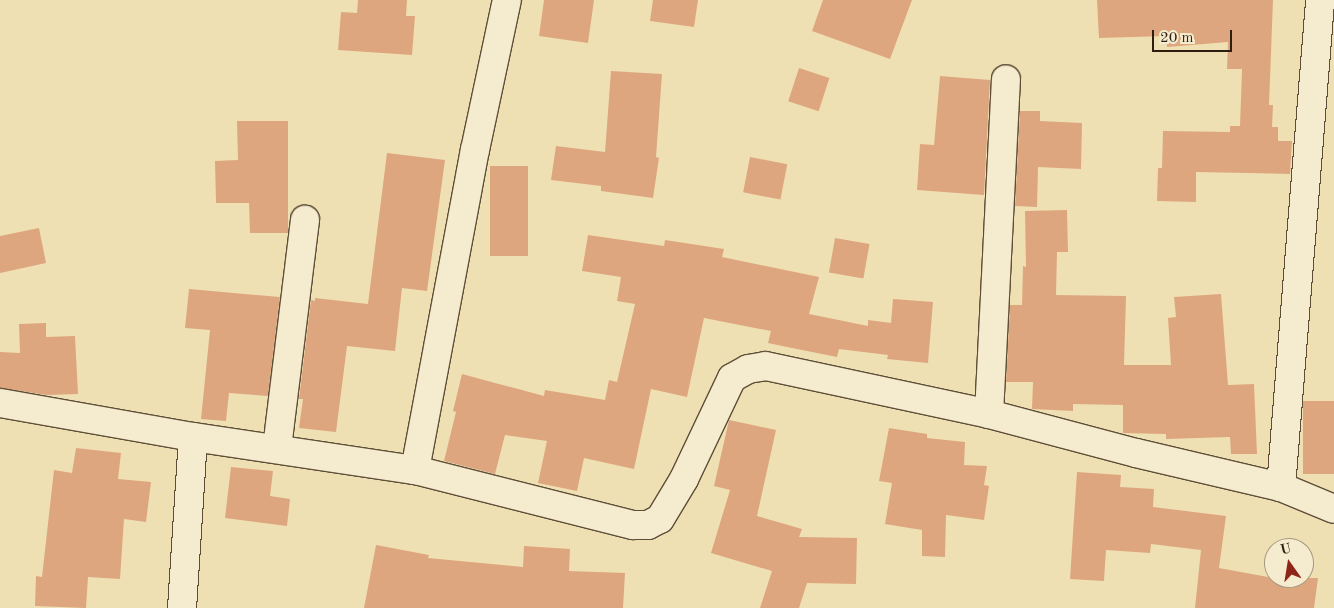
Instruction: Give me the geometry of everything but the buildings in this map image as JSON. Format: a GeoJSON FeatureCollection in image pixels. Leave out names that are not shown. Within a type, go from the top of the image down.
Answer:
{"type":"FeatureCollection","features":[{"type":"Feature","properties":{"kind":"street"},"geometry":{"type":"LineString","coordinates":[[415,470],[475,150],[507,0]]}},
{"type":"Feature","properties":{"kind":"street"},"geometry":{"type":"LineString","coordinates":[[1281,487],[1320,0]]}},
{"type":"Feature","properties":{"kind":"street"},"geometry":{"type":"LineString","coordinates":[[988,414],[1006,79]]}},
{"type":"Feature","properties":{"kind":"street"},"geometry":{"type":"LineString","coordinates":[[277,448],[305,220]]}},
{"type":"Feature","properties":{"kind":"street"},"geometry":{"type":"LineString","coordinates":[[0,403],[194,437],[415,470],[634,525],[648,525],[660,519],[684,479],[732,378],[748,370],[766,366],[988,414],[1136,453],[1281,487],[1334,509]]}},
{"type":"Feature","properties":{"kind":"street"},"geometry":{"type":"LineString","coordinates":[[182,608],[194,437]]}}]}
